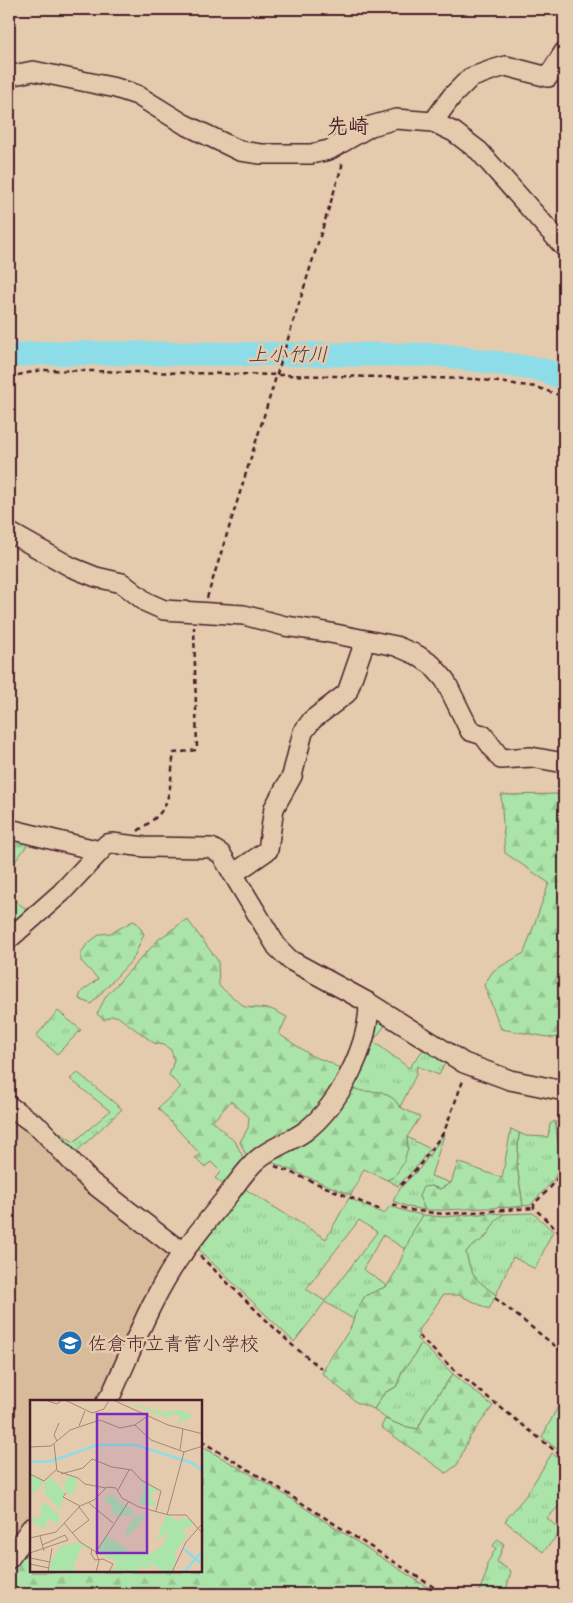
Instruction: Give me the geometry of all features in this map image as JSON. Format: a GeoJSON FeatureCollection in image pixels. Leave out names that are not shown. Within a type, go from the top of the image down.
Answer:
{"type":"FeatureCollection","features":[{"type":"Feature","properties":{"kind":"street"},"geometry":{"type":"LineString","coordinates":[[433,122],[452,96],[470,78],[506,66],[548,77],[564,52]]}},
{"type":"Feature","properties":{"kind":"street"},"geometry":{"type":"LineString","coordinates":[[9,76],[33,71],[116,88],[137,95],[184,124],[240,151],[261,154],[311,154],[329,150],[371,126],[396,119],[433,122],[454,132],[479,151],[564,247]]}},
{"type":"Feature","properties":{"kind":"street"},"geometry":{"type":"LineString","coordinates":[[9,532],[71,566],[96,577],[122,583],[146,602],[164,610],[244,616],[284,626],[396,646],[416,655],[432,666],[445,680],[470,731],[483,735],[501,759],[530,757],[564,763]]}},
{"type":"Feature","properties":{"kind":"street"},"geometry":{"type":"LineString","coordinates":[[233,874],[268,850],[274,808],[292,776],[303,732],[312,720],[347,693],[365,640]]}},
{"type":"Feature","properties":{"kind":"street"},"geometry":{"type":"LineString","coordinates":[[9,829],[100,851]]}},
{"type":"Feature","properties":{"kind":"street"},"geometry":{"type":"LineString","coordinates":[[9,939],[61,893],[107,844],[145,847],[212,848],[221,854],[281,952],[290,960],[369,1003],[469,1065],[510,1080],[564,1091]]}},
{"type":"Feature","properties":{"kind":"street"},"geometry":{"type":"LineString","coordinates":[[107,1400],[156,1298],[186,1249],[257,1159],[306,1130],[342,1089],[361,1047],[369,1003]]}},
{"type":"Feature","properties":{"kind":"street"},"geometry":{"type":"LineString","coordinates":[[9,1106],[40,1128],[91,1182],[186,1249]]}},
{"type":"Feature","properties":{"kind":"street"},"geometry":{"type":"LineString","coordinates":[[9,1559],[30,1529]]}},
{"type":"Feature","properties":{"kind":"path"},"geometry":{"type":"LineString","coordinates":[[121,844],[154,819],[164,808],[169,792],[174,753],[197,750],[198,613],[277,374],[342,166],[342,144]]}},
{"type":"Feature","properties":{"kind":"path"},"geometry":{"type":"LineString","coordinates":[[9,377],[42,370],[476,379],[536,387],[564,397]]}},
{"type":"Feature","properties":{"kind":"path"},"geometry":{"type":"LineString","coordinates":[[401,1185],[419,1166],[444,1132],[469,1065]]}},
{"type":"Feature","properties":{"kind":"path"},"geometry":{"type":"LineString","coordinates":[[534,1208],[534,1204],[552,1186],[561,1167],[559,1119],[564,1091]]}},
{"type":"Feature","properties":{"kind":"path"},"geometry":{"type":"LineString","coordinates":[[257,1159],[384,1211]]}},
{"type":"Feature","properties":{"kind":"path"},"geometry":{"type":"LineString","coordinates":[[393,1204],[409,1210],[443,1214],[534,1208],[564,1237]]}},
{"type":"Feature","properties":{"kind":"path"},"geometry":{"type":"LineString","coordinates":[[186,1249],[322,1370]]}},
{"type":"Feature","properties":{"kind":"path"},"geometry":{"type":"LineString","coordinates":[[495,1298],[564,1352]]}},
{"type":"Feature","properties":{"kind":"path"},"geometry":{"type":"LineString","coordinates":[[419,1336],[455,1371],[564,1458]]}},
{"type":"Feature","properties":{"kind":"path"},"geometry":{"type":"LineString","coordinates":[[202,1443],[280,1489],[435,1588],[450,1594]]}},
{"type":"Feature","properties":{"kind":"path"},"geometry":{"type":"LineString","coordinates":[[431,1594],[435,1588]]}},
{"type":"Feature","properties":{"kind":"shaded area","name":"佐倉市立青菅小学校"},"geometry":{"type":"Polygon","coordinates":[[[9,1111],[176,1251],[103,1400],[30,1400],[30,1521],[9,1552],[9,1111]]]}},
{"type":"Feature","properties":{"kind":"green space"},"geometry":{"type":"Polygon","coordinates":[[[559,794],[564,797],[564,1035],[554,1038],[501,1029],[484,985],[493,971],[524,953],[549,883],[505,853],[501,795],[559,794]]]}},
{"type":"Feature","properties":{"kind":"green space"},"geometry":{"type":"Polygon","coordinates":[[[9,837],[30,841],[9,870],[9,837]]]}},
{"type":"Feature","properties":{"kind":"green space"},"geometry":{"type":"Polygon","coordinates":[[[9,896],[30,912],[19,923],[9,912],[9,896]]]}},
{"type":"Feature","properties":{"kind":"green space"},"geometry":{"type":"Polygon","coordinates":[[[187,919],[218,961],[219,986],[245,1007],[271,1009],[287,1017],[279,1034],[312,1056],[331,1063],[345,1073],[323,1111],[250,1163],[240,1142],[248,1128],[249,1117],[231,1101],[213,1121],[236,1143],[247,1165],[228,1188],[215,1178],[221,1172],[211,1162],[204,1167],[195,1158],[200,1154],[158,1108],[181,1087],[169,1076],[174,1060],[171,1050],[164,1045],[154,1043],[117,1016],[111,1016],[104,1020],[97,1014],[106,996],[159,939],[187,919]]]}},
{"type":"Feature","properties":{"kind":"green space"},"geometry":{"type":"Polygon","coordinates":[[[133,921],[137,923],[144,934],[133,959],[91,1004],[79,999],[81,992],[98,979],[81,961],[81,953],[87,944],[100,934],[111,933],[133,921]]]}},
{"type":"Feature","properties":{"kind":"green space"},"geometry":{"type":"Polygon","coordinates":[[[58,1011],[81,1030],[57,1054],[36,1036],[58,1011]]]}},
{"type":"Feature","properties":{"kind":"green space"},"geometry":{"type":"Polygon","coordinates":[[[371,1012],[387,1023],[373,1041],[409,1068],[423,1050],[393,1027],[447,1059],[439,1075],[417,1066],[416,1075],[400,1107],[390,1097],[382,1093],[361,1091],[345,1086],[371,1012]]]}},
{"type":"Feature","properties":{"kind":"green space"},"geometry":{"type":"Polygon","coordinates":[[[78,1073],[122,1109],[75,1153],[46,1124],[74,1142],[110,1111],[70,1079],[78,1073]]]}},
{"type":"Feature","properties":{"kind":"green space"},"geometry":{"type":"Polygon","coordinates":[[[345,1086],[362,1091],[382,1092],[394,1099],[400,1107],[420,1117],[407,1137],[408,1148],[403,1164],[394,1177],[387,1180],[364,1169],[351,1195],[264,1159],[345,1086]]]}},
{"type":"Feature","properties":{"kind":"green space"},"geometry":{"type":"Polygon","coordinates":[[[555,1121],[559,1164],[555,1177],[531,1205],[523,1206],[517,1166],[519,1133],[526,1136],[548,1137],[550,1124],[555,1121]]]}},
{"type":"Feature","properties":{"kind":"green space"},"geometry":{"type":"Polygon","coordinates":[[[511,1129],[519,1133],[517,1166],[523,1206],[425,1210],[419,1196],[423,1187],[431,1186],[440,1189],[451,1183],[458,1162],[502,1178],[511,1129]]]}},
{"type":"Feature","properties":{"kind":"green space"},"geometry":{"type":"Polygon","coordinates":[[[445,1132],[431,1176],[451,1183],[440,1189],[431,1186],[419,1196],[425,1210],[393,1201],[401,1187],[421,1167],[445,1132]]]}},
{"type":"Feature","properties":{"kind":"green space"},"geometry":{"type":"Polygon","coordinates":[[[407,1137],[430,1149],[398,1186],[387,1180],[396,1173],[403,1162],[407,1137]]]}},
{"type":"Feature","properties":{"kind":"green space"},"geometry":{"type":"Polygon","coordinates":[[[240,1186],[326,1239],[349,1198],[384,1214],[390,1206],[423,1215],[405,1249],[383,1235],[363,1269],[387,1286],[365,1296],[353,1319],[325,1302],[294,1342],[194,1245],[240,1186]],[[359,1220],[306,1289],[325,1301],[377,1232],[359,1220]]]}},
{"type":"Feature","properties":{"kind":"green space"},"geometry":{"type":"Polygon","coordinates":[[[492,1213],[504,1214],[496,1221],[484,1238],[466,1252],[472,1273],[496,1295],[489,1309],[459,1295],[443,1295],[420,1329],[417,1339],[421,1343],[402,1372],[396,1387],[384,1393],[374,1409],[356,1402],[322,1373],[350,1329],[355,1314],[365,1296],[387,1286],[396,1271],[413,1231],[423,1215],[443,1217],[492,1213]]]}},
{"type":"Feature","properties":{"kind":"green space"},"geometry":{"type":"Polygon","coordinates":[[[533,1213],[553,1231],[535,1269],[513,1257],[496,1295],[472,1273],[466,1252],[470,1246],[485,1238],[497,1217],[504,1214],[533,1213]]]}},
{"type":"Feature","properties":{"kind":"green space"},"geometry":{"type":"Polygon","coordinates":[[[421,1343],[453,1374],[427,1410],[418,1429],[394,1423],[374,1409],[384,1393],[396,1387],[402,1372],[421,1343]]]}},
{"type":"Feature","properties":{"kind":"green space"},"geometry":{"type":"Polygon","coordinates":[[[453,1374],[493,1406],[469,1438],[457,1465],[446,1473],[381,1427],[385,1419],[418,1429],[427,1410],[453,1374]]]}},
{"type":"Feature","properties":{"kind":"green space"},"geometry":{"type":"Polygon","coordinates":[[[564,1395],[564,1455],[542,1437],[564,1395]]]}},
{"type":"Feature","properties":{"kind":"green space"},"geometry":{"type":"Polygon","coordinates":[[[202,1447],[271,1486],[430,1589],[427,1594],[12,1594],[9,1592],[9,1566],[30,1536],[30,1573],[202,1573],[202,1447]]]}},
{"type":"Feature","properties":{"kind":"green space"},"geometry":{"type":"Polygon","coordinates":[[[552,1453],[564,1464],[564,1501],[547,1518],[561,1531],[543,1552],[505,1521],[527,1494],[552,1453]]]}},
{"type":"Feature","properties":{"kind":"green space"},"geometry":{"type":"Polygon","coordinates":[[[498,1539],[504,1544],[497,1562],[511,1571],[505,1594],[478,1594],[486,1574],[487,1564],[496,1548],[493,1546],[498,1539]]]}},
{"type":"Feature","properties":{"kind":"waterway","name":"上小竹川"},"geometry":{"type":"LineString","coordinates":[[9,356],[44,353],[442,355],[543,370],[564,378]]}},
{"type":"Feature","properties":{"kind":"place","name":"佐倉市立青菅小学校"},"geometry":{"type":"Point","coordinates":[70,1343]}},
{"type":"Feature","properties":{"kind":"district","name":"先崎"},"geometry":{"type":"Point","coordinates":[348,126]}}]}
